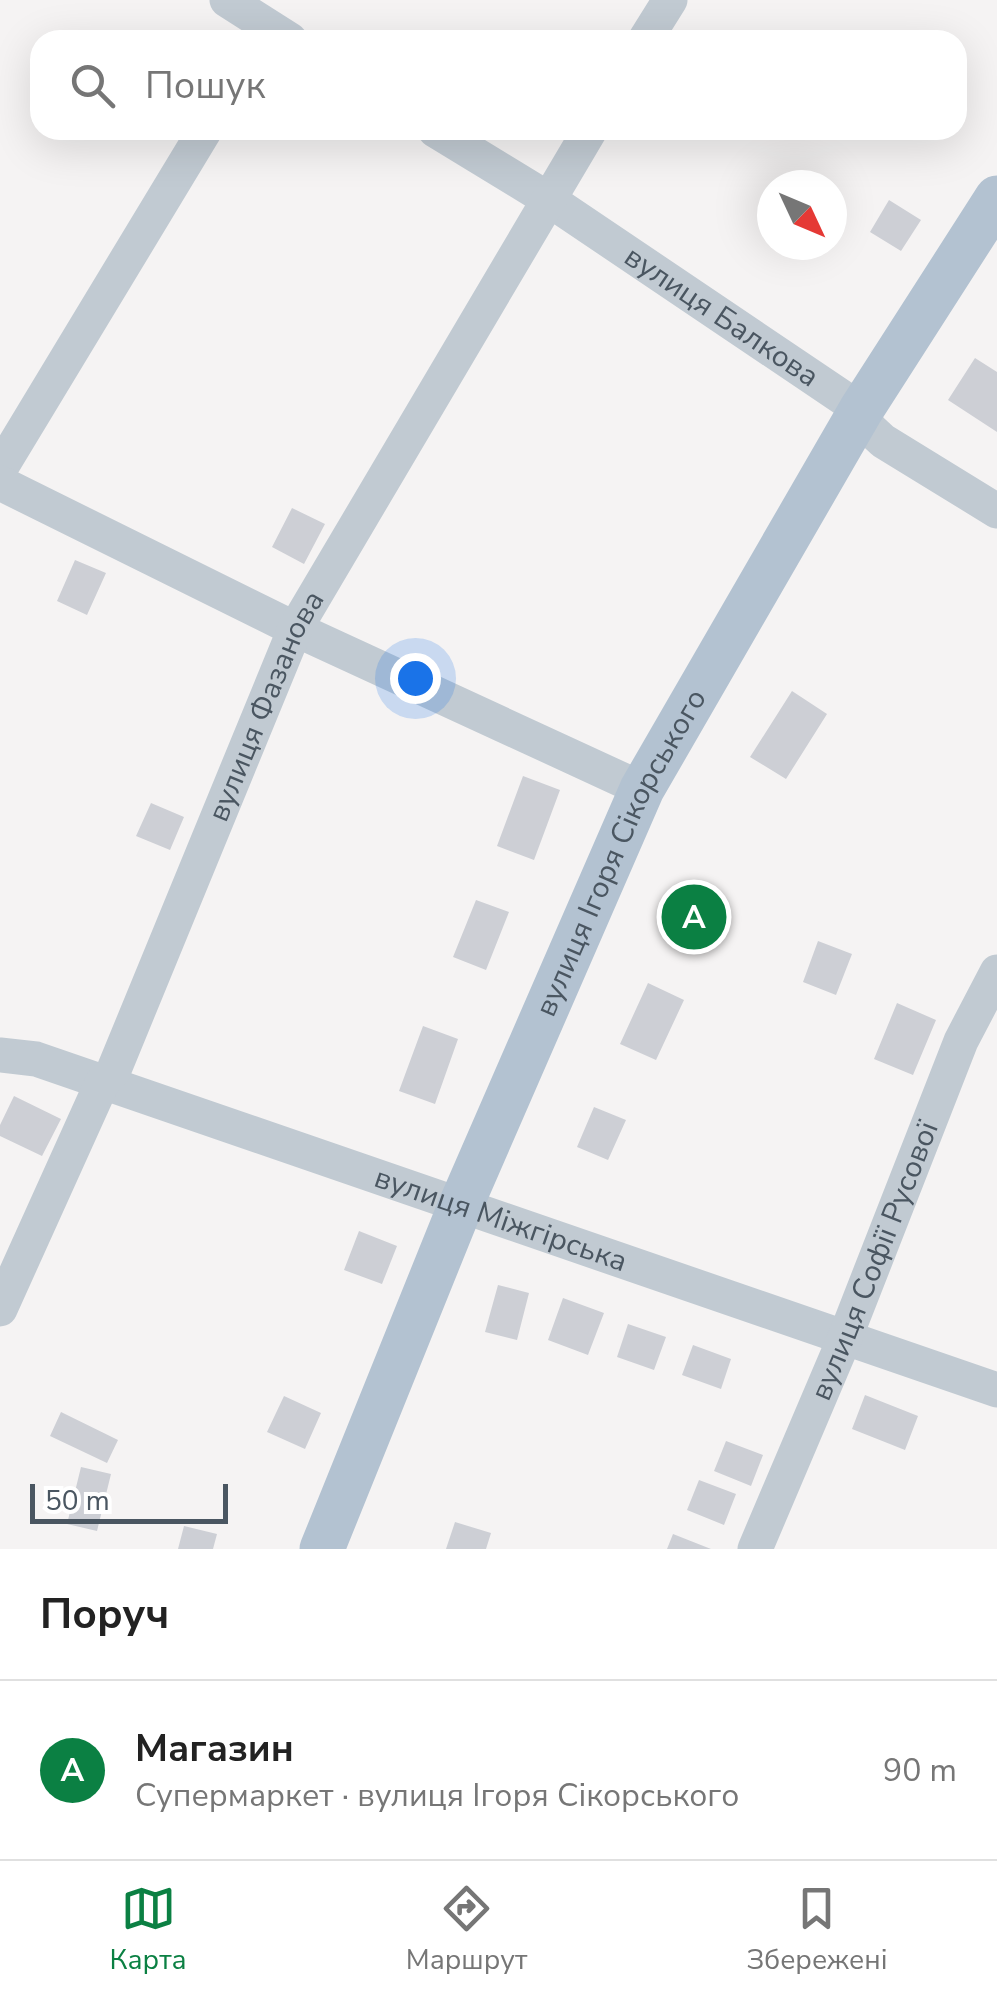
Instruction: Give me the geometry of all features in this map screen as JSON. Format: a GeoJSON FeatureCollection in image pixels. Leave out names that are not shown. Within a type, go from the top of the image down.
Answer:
{"type":"FeatureCollection","features":[{"type":"Feature","properties":{"kind":"main road","name":"вулиця Ігоря Сікорського"},"geometry":{"type":"LineString","coordinates":[[322,1549],[460,1207],[642,788],[861,410],[997,198]]}},
{"type":"Feature","properties":{"kind":"street"},"geometry":{"type":"LineString","coordinates":[[227,0],[275,27]]}},
{"type":"Feature","properties":{"kind":"street"},"geometry":{"type":"LineString","coordinates":[[651,30],[670,0]]}},
{"type":"Feature","properties":{"kind":"street"},"geometry":{"type":"LineString","coordinates":[[0,469],[199,140]]}},
{"type":"Feature","properties":{"kind":"street","name":"вулиця Балкова"},"geometry":{"type":"LineString","coordinates":[[452,140],[861,410],[870,428],[883,441],[997,511]]}},
{"type":"Feature","properties":{"kind":"street","name":"вулиця Фазанова"},"geometry":{"type":"LineString","coordinates":[[0,1309],[102,1082],[112,1072],[295,629],[584,140]]}},
{"type":"Feature","properties":{"kind":"street"},"geometry":{"type":"LineString","coordinates":[[0,483],[295,629],[642,788]]}},
{"type":"Feature","properties":{"kind":"street","name":"вулиця Софії Русової"},"geometry":{"type":"LineString","coordinates":[[755,1549],[846,1335],[961,1041],[997,972]]}},
{"type":"Feature","properties":{"kind":"street","name":"вулиця Міжгірська"},"geometry":{"type":"LineString","coordinates":[[0,1055],[36,1059],[997,1390]]}},
{"type":"Feature","properties":{"kind":"building"},"geometry":{"type":"Polygon","coordinates":[[[889,200],[921,220],[901,251],[870,232],[889,200]]]}},
{"type":"Feature","properties":{"kind":"building"},"geometry":{"type":"Polygon","coordinates":[[[975,358],[997,372],[997,432],[948,400],[975,358]]]}},
{"type":"Feature","properties":{"kind":"building"},"geometry":{"type":"Polygon","coordinates":[[[292,508],[325,524],[304,564],[272,547],[292,508]]]}},
{"type":"Feature","properties":{"kind":"building"},"geometry":{"type":"Polygon","coordinates":[[[75,560],[106,573],[87,615],[57,601],[75,560]]]}},
{"type":"Feature","properties":{"kind":"building"},"geometry":{"type":"Polygon","coordinates":[[[792,691],[827,714],[786,779],[750,757],[792,691]]]}},
{"type":"Feature","properties":{"kind":"building"},"geometry":{"type":"Polygon","coordinates":[[[523,776],[560,790],[534,860],[497,846],[523,776]]]}},
{"type":"Feature","properties":{"kind":"building"},"geometry":{"type":"Polygon","coordinates":[[[151,803],[184,817],[170,850],[136,836],[151,803]]]}},
{"type":"Feature","properties":{"kind":"building"},"geometry":{"type":"Polygon","coordinates":[[[687,887],[721,900],[701,951],[667,937],[687,887]]]}},
{"type":"Feature","properties":{"kind":"building"},"geometry":{"type":"Polygon","coordinates":[[[476,900],[509,912],[486,970],[453,957],[476,900]]]}},
{"type":"Feature","properties":{"kind":"building"},"geometry":{"type":"Polygon","coordinates":[[[818,941],[852,954],[836,995],[803,982],[818,941]]]}},
{"type":"Feature","properties":{"kind":"building"},"geometry":{"type":"Polygon","coordinates":[[[648,983],[684,1000],[656,1060],[620,1044],[648,983]]]}},
{"type":"Feature","properties":{"kind":"building"},"geometry":{"type":"Polygon","coordinates":[[[897,1003],[936,1020],[913,1075],[874,1059],[897,1003]]]}},
{"type":"Feature","properties":{"kind":"building"},"geometry":{"type":"Polygon","coordinates":[[[423,1026],[458,1039],[435,1104],[399,1091],[423,1026]]]}},
{"type":"Feature","properties":{"kind":"building"},"geometry":{"type":"Polygon","coordinates":[[[14,1096],[61,1119],[42,1156],[0,1136],[0,1125],[14,1096]]]}},
{"type":"Feature","properties":{"kind":"building"},"geometry":{"type":"Polygon","coordinates":[[[594,1107],[626,1120],[608,1160],[577,1147],[594,1107]]]}},
{"type":"Feature","properties":{"kind":"building"},"geometry":{"type":"Polygon","coordinates":[[[359,1231],[397,1246],[382,1284],[344,1270],[359,1231]]]}},
{"type":"Feature","properties":{"kind":"building"},"geometry":{"type":"Polygon","coordinates":[[[498,1285],[529,1293],[517,1340],[485,1332],[498,1285]]]}},
{"type":"Feature","properties":{"kind":"building"},"geometry":{"type":"Polygon","coordinates":[[[563,1298],[604,1313],[588,1355],[548,1340],[563,1298]]]}},
{"type":"Feature","properties":{"kind":"building"},"geometry":{"type":"Polygon","coordinates":[[[628,1324],[666,1337],[654,1370],[617,1357],[628,1324]]]}},
{"type":"Feature","properties":{"kind":"building"},"geometry":{"type":"Polygon","coordinates":[[[693,1345],[731,1359],[721,1389],[682,1375],[693,1345]]]}},
{"type":"Feature","properties":{"kind":"building"},"geometry":{"type":"Polygon","coordinates":[[[865,1395],[918,1416],[905,1450],[852,1429],[865,1395]]]}},
{"type":"Feature","properties":{"kind":"building"},"geometry":{"type":"Polygon","coordinates":[[[284,1396],[321,1413],[305,1449],[267,1432],[284,1396]]]}},
{"type":"Feature","properties":{"kind":"building"},"geometry":{"type":"Polygon","coordinates":[[[61,1412],[118,1440],[107,1463],[50,1436],[61,1412]]]}},
{"type":"Feature","properties":{"kind":"building"},"geometry":{"type":"Polygon","coordinates":[[[726,1441],[763,1455],[751,1486],[714,1471],[726,1441]]]}},
{"type":"Feature","properties":{"kind":"building"},"geometry":{"type":"Polygon","coordinates":[[[81,1467],[111,1474],[97,1531],[67,1524],[81,1467]]]}},
{"type":"Feature","properties":{"kind":"building"},"geometry":{"type":"Polygon","coordinates":[[[699,1480],[736,1494],[724,1525],[687,1510],[699,1480]]]}},
{"type":"Feature","properties":{"kind":"building"},"geometry":{"type":"Polygon","coordinates":[[[455,1522],[491,1533],[486,1549],[446,1549],[455,1522]]]}},
{"type":"Feature","properties":{"kind":"building"},"geometry":{"type":"Polygon","coordinates":[[[184,1526],[217,1534],[213,1549],[178,1549],[184,1526]]]}},
{"type":"Feature","properties":{"kind":"building"},"geometry":{"type":"Polygon","coordinates":[[[673,1534],[711,1549],[667,1549],[673,1534]]]}},
{"type":"Feature","properties":{"kind":"place","name":"Магазин"},"geometry":{"type":"Point","coordinates":[694,917]}}]}
